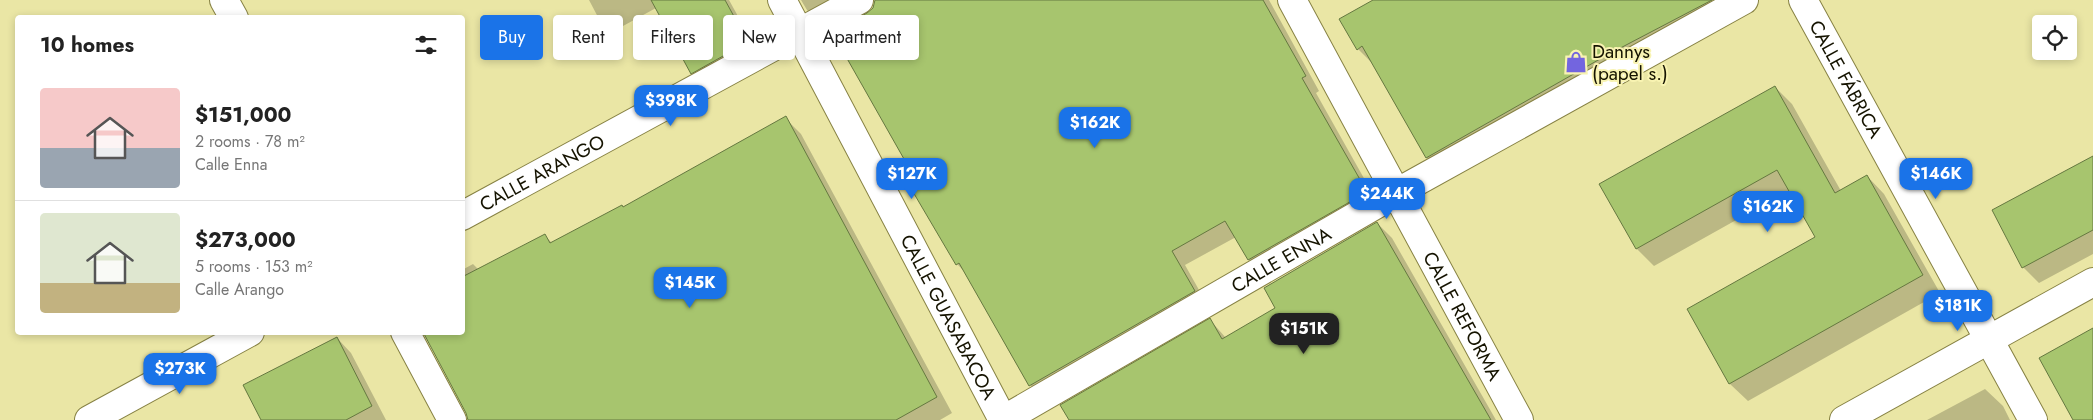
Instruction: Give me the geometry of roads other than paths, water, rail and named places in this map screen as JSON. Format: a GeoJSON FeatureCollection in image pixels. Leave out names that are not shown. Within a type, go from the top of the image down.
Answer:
{"type":"FeatureCollection","features":[{"type":"Feature","properties":{"kind":"street"},"geometry":{"type":"LineString","coordinates":[[224,0],[232,15]]}},
{"type":"Feature","properties":{"kind":"street","name":"CALLE GUASABACOA"},"geometry":{"type":"LineString","coordinates":[[782,0],[1003,420]]}},
{"type":"Feature","properties":{"kind":"street","name":"CALLE ARANGO"},"geometry":{"type":"LineString","coordinates":[[465,214],[859,0]]}},
{"type":"Feature","properties":{"kind":"street","name":"CALLE REFORMA"},"geometry":{"type":"LineString","coordinates":[[1292,0],[1519,420]]}},
{"type":"Feature","properties":{"kind":"street","name":"CALLE ENNA"},"geometry":{"type":"LineString","coordinates":[[1003,420],[1396,193],[1744,0]]}},
{"type":"Feature","properties":{"kind":"street","name":"CALLE FÁBRICA"},"geometry":{"type":"LineString","coordinates":[[1803,0],[2033,420]]}},
{"type":"Feature","properties":{"kind":"street"},"geometry":{"type":"LineString","coordinates":[[1844,420],[2093,282]]}},
{"type":"Feature","properties":{"kind":"street"},"geometry":{"type":"LineString","coordinates":[[89,420],[245,335]]}},
{"type":"Feature","properties":{"kind":"street"},"geometry":{"type":"LineString","coordinates":[[407,335],[452,420]]}},
{"type":"Feature","properties":{"kind":"place","name":"Dannys (papel s.)"},"geometry":{"type":"Point","coordinates":[1576,62]}}]}
